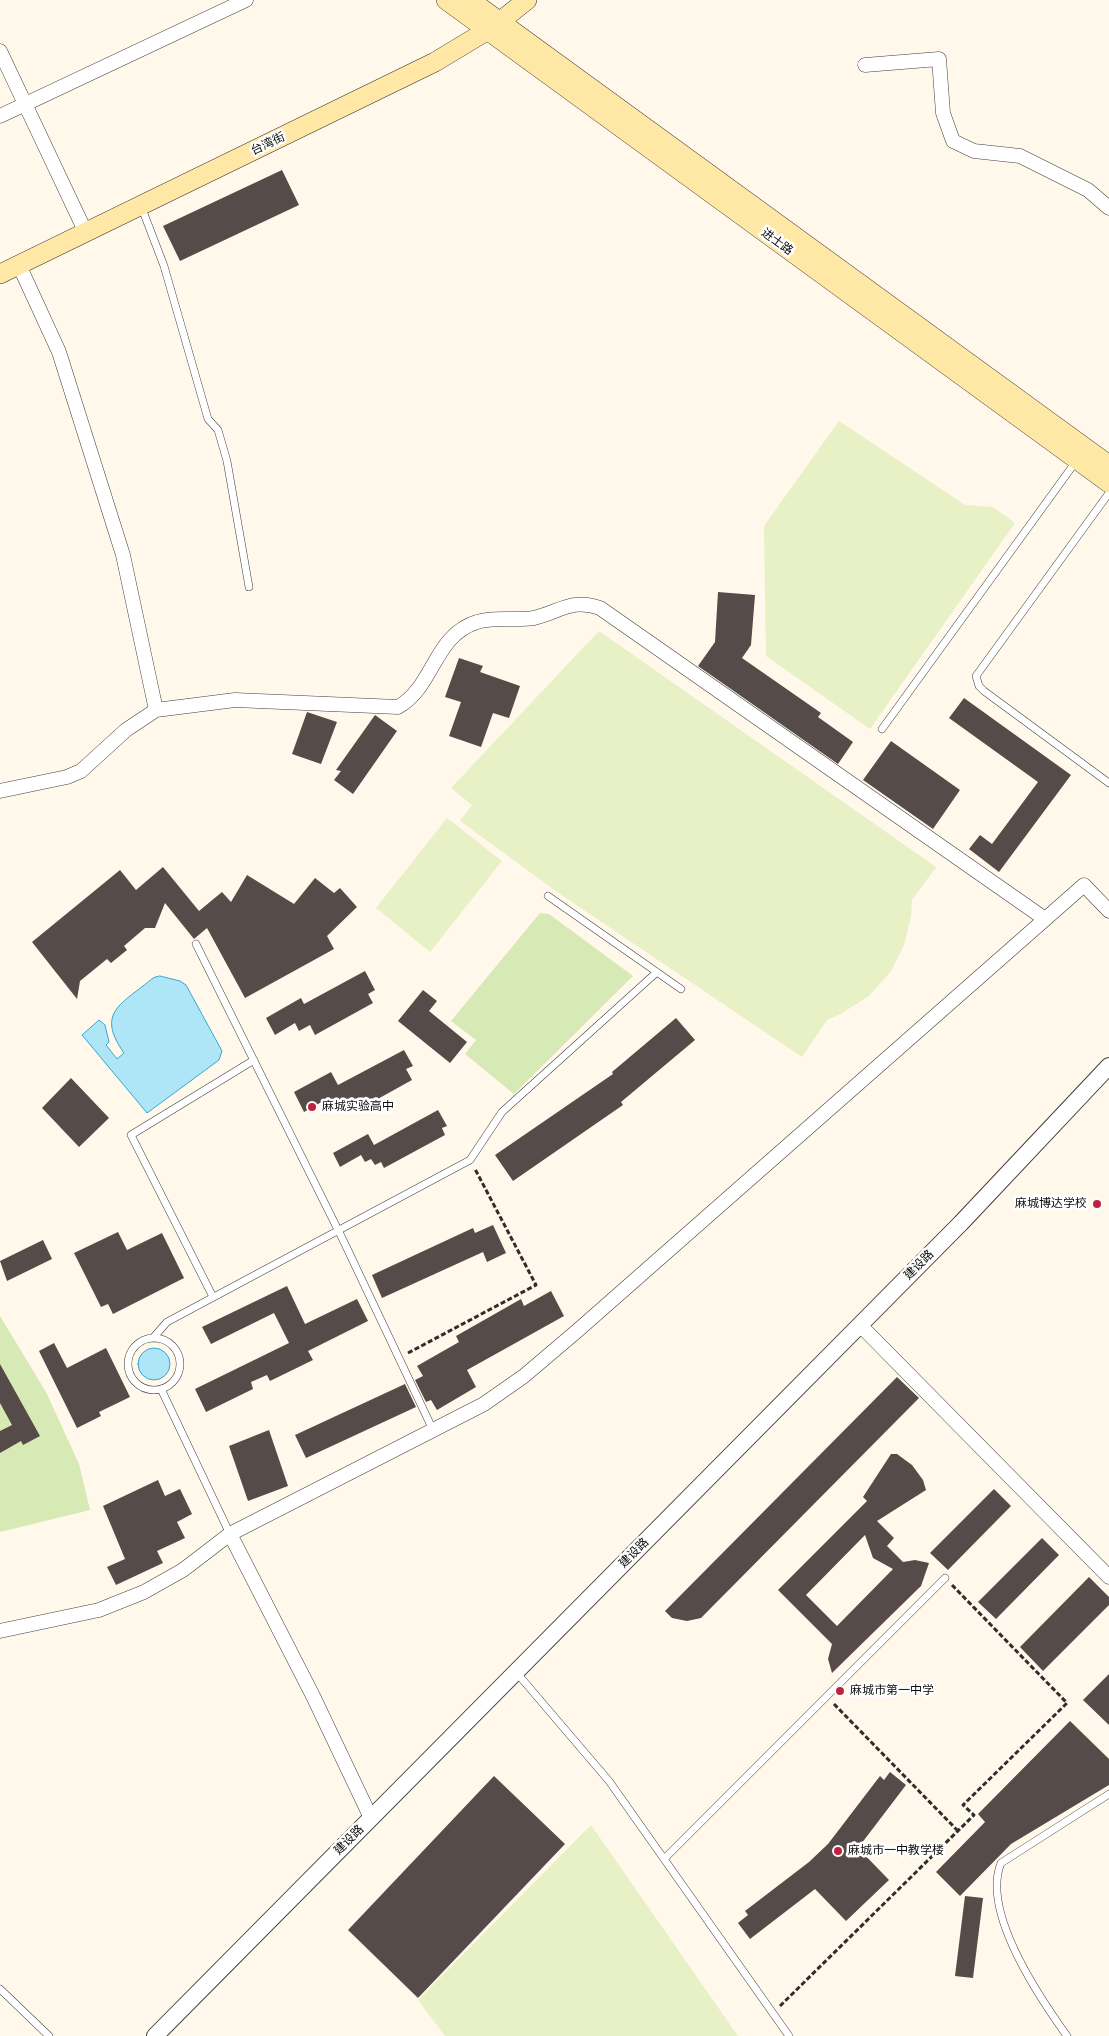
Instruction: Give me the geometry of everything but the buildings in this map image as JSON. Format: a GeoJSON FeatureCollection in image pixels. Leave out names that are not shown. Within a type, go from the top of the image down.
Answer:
{"type":"FeatureCollection","features":[{"type":"Feature","properties":{"kind":"main road","name":"进士路"},"geometry":{"type":"LineString","coordinates":[[446,0],[493,26],[1109,465]]}},
{"type":"Feature","properties":{"kind":"main road","name":"进士路"},"geometry":{"type":"LineString","coordinates":[[470,0],[493,26],[1109,483]]}},
{"type":"Feature","properties":{"kind":"main road","name":"台湾街"},"geometry":{"type":"LineString","coordinates":[[0,274],[434,62],[493,26],[527,0]]}},
{"type":"Feature","properties":{"kind":"street"},"geometry":{"type":"LineString","coordinates":[[0,116],[246,0]]}},
{"type":"Feature","properties":{"kind":"street"},"geometry":{"type":"LineString","coordinates":[[0,51],[86,233]]}},
{"type":"Feature","properties":{"kind":"street"},"geometry":{"type":"LineString","coordinates":[[865,65],[939,59],[943,113],[954,141],[974,151],[1020,156],[1088,190],[1109,208]]}},
{"type":"Feature","properties":{"kind":"street"},"geometry":{"type":"LineString","coordinates":[[19,265],[59,352],[123,555],[156,710]]}},
{"type":"Feature","properties":{"kind":"street"},"geometry":{"type":"LineString","coordinates":[[0,791],[67,777],[81,771],[126,730],[156,710],[235,700],[398,707],[414,696],[445,644],[462,629],[475,622],[490,619],[520,620],[535,617],[569,604],[591,605],[608,614],[1045,919]]}},
{"type":"Feature","properties":{"kind":"street"},"geometry":{"type":"LineString","coordinates":[[0,1631],[99,1610],[144,1592],[182,1570],[230,1534],[484,1404],[532,1369],[1084,885],[1109,911]]}},
{"type":"Feature","properties":{"kind":"street","name":"建设路"},"geometry":{"type":"LineString","coordinates":[[155,2036],[962,1222],[1109,1066]]}},
{"type":"Feature","properties":{"kind":"street"},"geometry":{"type":"LineString","coordinates":[[860,1325],[1109,1577]]}},
{"type":"Feature","properties":{"kind":"street"},"geometry":{"type":"LineString","coordinates":[[230,1534],[313,1696],[371,1818]]}},
{"type":"Feature","properties":{"kind":"lane"},"geometry":{"type":"LineString","coordinates":[[141,206],[164,266],[208,419],[218,430],[227,461],[249,587]]}},
{"type":"Feature","properties":{"kind":"lane"},"geometry":{"type":"LineString","coordinates":[[882,729],[1078,460]]}},
{"type":"Feature","properties":{"kind":"lane"},"geometry":{"type":"LineString","coordinates":[[1109,493],[976,676],[979,686],[984,691],[1109,783]]}},
{"type":"Feature","properties":{"kind":"lane"},"geometry":{"type":"LineString","coordinates":[[548,896],[681,989]]}},
{"type":"Feature","properties":{"kind":"lane"},"geometry":{"type":"LineString","coordinates":[[196,944],[338,1231],[433,1430]]}},
{"type":"Feature","properties":{"kind":"lane"},"geometry":{"type":"LineString","coordinates":[[153,1338],[167,1322],[470,1160],[502,1112],[657,972]]}},
{"type":"Feature","properties":{"kind":"lane"},"geometry":{"type":"LineString","coordinates":[[214,1297],[131,1135],[254,1060]]}},
{"type":"Feature","properties":{"kind":"lane"},"geometry":{"type":"LineString","coordinates":[[153,1338],[163,1340],[172,1345],[178,1353],[180,1363],[179,1373],[174,1382],[161,1389],[146,1389],[137,1384],[131,1376],[128,1366],[130,1356],[135,1347],[143,1341],[153,1338]]}},
{"type":"Feature","properties":{"kind":"lane"},"geometry":{"type":"LineString","coordinates":[[161,1389],[230,1534]]}},
{"type":"Feature","properties":{"kind":"lane"},"geometry":{"type":"LineString","coordinates":[[664,1859],[945,1578]]}},
{"type":"Feature","properties":{"kind":"lane"},"geometry":{"type":"LineString","coordinates":[[516,1672],[609,1781],[789,2036]]}},
{"type":"Feature","properties":{"kind":"lane"},"geometry":{"type":"LineString","coordinates":[[1067,2036],[1034,1989],[1006,1932],[997,1887],[998,1872],[1001,1863],[1109,1794]]}},
{"type":"Feature","properties":{"kind":"lane"},"geometry":{"type":"LineString","coordinates":[[0,1989],[49,2036]]}},
{"type":"Feature","properties":{"kind":"path"},"geometry":{"type":"LineString","coordinates":[[398,1358],[536,1285],[470,1160]]}},
{"type":"Feature","properties":{"kind":"path"},"geometry":{"type":"LineString","coordinates":[[773,2012],[974,1815],[963,1804],[1067,1703],[945,1578]]}},
{"type":"Feature","properties":{"kind":"path"},"geometry":{"type":"LineString","coordinates":[[827,1696],[958,1830]]}},
{"type":"Feature","properties":{"kind":"green space"},"geometry":{"type":"Polygon","coordinates":[[[839,421],[965,505],[993,507],[1015,523],[870,729],[766,656],[764,526],[839,421]]]}},
{"type":"Feature","properties":{"kind":"green space"},"geometry":{"type":"Polygon","coordinates":[[[599,631],[936,867],[912,900],[911,916],[904,945],[891,971],[869,996],[827,1020],[802,1057],[560,894],[460,821],[472,805],[451,788],[599,631]]]}},
{"type":"Feature","properties":{"kind":"green space"},"geometry":{"type":"Polygon","coordinates":[[[447,818],[502,861],[430,952],[376,908],[447,818]]]}},
{"type":"Feature","properties":{"kind":"green space"},"geometry":{"type":"Polygon","coordinates":[[[540,913],[549,914],[633,976],[514,1094],[465,1054],[476,1040],[451,1021],[540,913]]]}},
{"type":"Feature","properties":{"kind":"green space"},"geometry":{"type":"Polygon","coordinates":[[[0,1316],[46,1392],[79,1464],[90,1510],[0,1532],[0,1316]]]}},
{"type":"Feature","properties":{"kind":"green space"},"geometry":{"type":"Polygon","coordinates":[[[591,1825],[738,2036],[445,2036],[418,2000],[591,1825]]]}},
{"type":"Feature","properties":{"kind":"water"},"geometry":{"type":"Polygon","coordinates":[[[160,976],[180,981],[186,985],[222,1051],[219,1060],[147,1113],[82,1035],[99,1020],[105,1025],[109,1042],[106,1045],[117,1059],[124,1053],[112,1028],[112,1018],[116,1010],[153,978],[160,976]]]}},
{"type":"Feature","properties":{"kind":"water"},"geometry":{"type":"Polygon","coordinates":[[[154,1348],[160,1349],[165,1353],[169,1358],[169,1370],[165,1375],[160,1379],[154,1380],[148,1379],[143,1375],[139,1370],[138,1364],[139,1358],[143,1353],[148,1349],[154,1348]]]}},
{"type":"Feature","properties":{"kind":"place","name":"麻城实验高中"},"geometry":{"type":"Point","coordinates":[312,1107]}},
{"type":"Feature","properties":{"kind":"place","name":"麻城博达学校"},"geometry":{"type":"Point","coordinates":[1097,1204]}},
{"type":"Feature","properties":{"kind":"place","name":"麻城市第一中学"},"geometry":{"type":"Point","coordinates":[840,1691]}},
{"type":"Feature","properties":{"kind":"place","name":"麻城市一中教学楼"},"geometry":{"type":"Point","coordinates":[838,1851]}}]}
